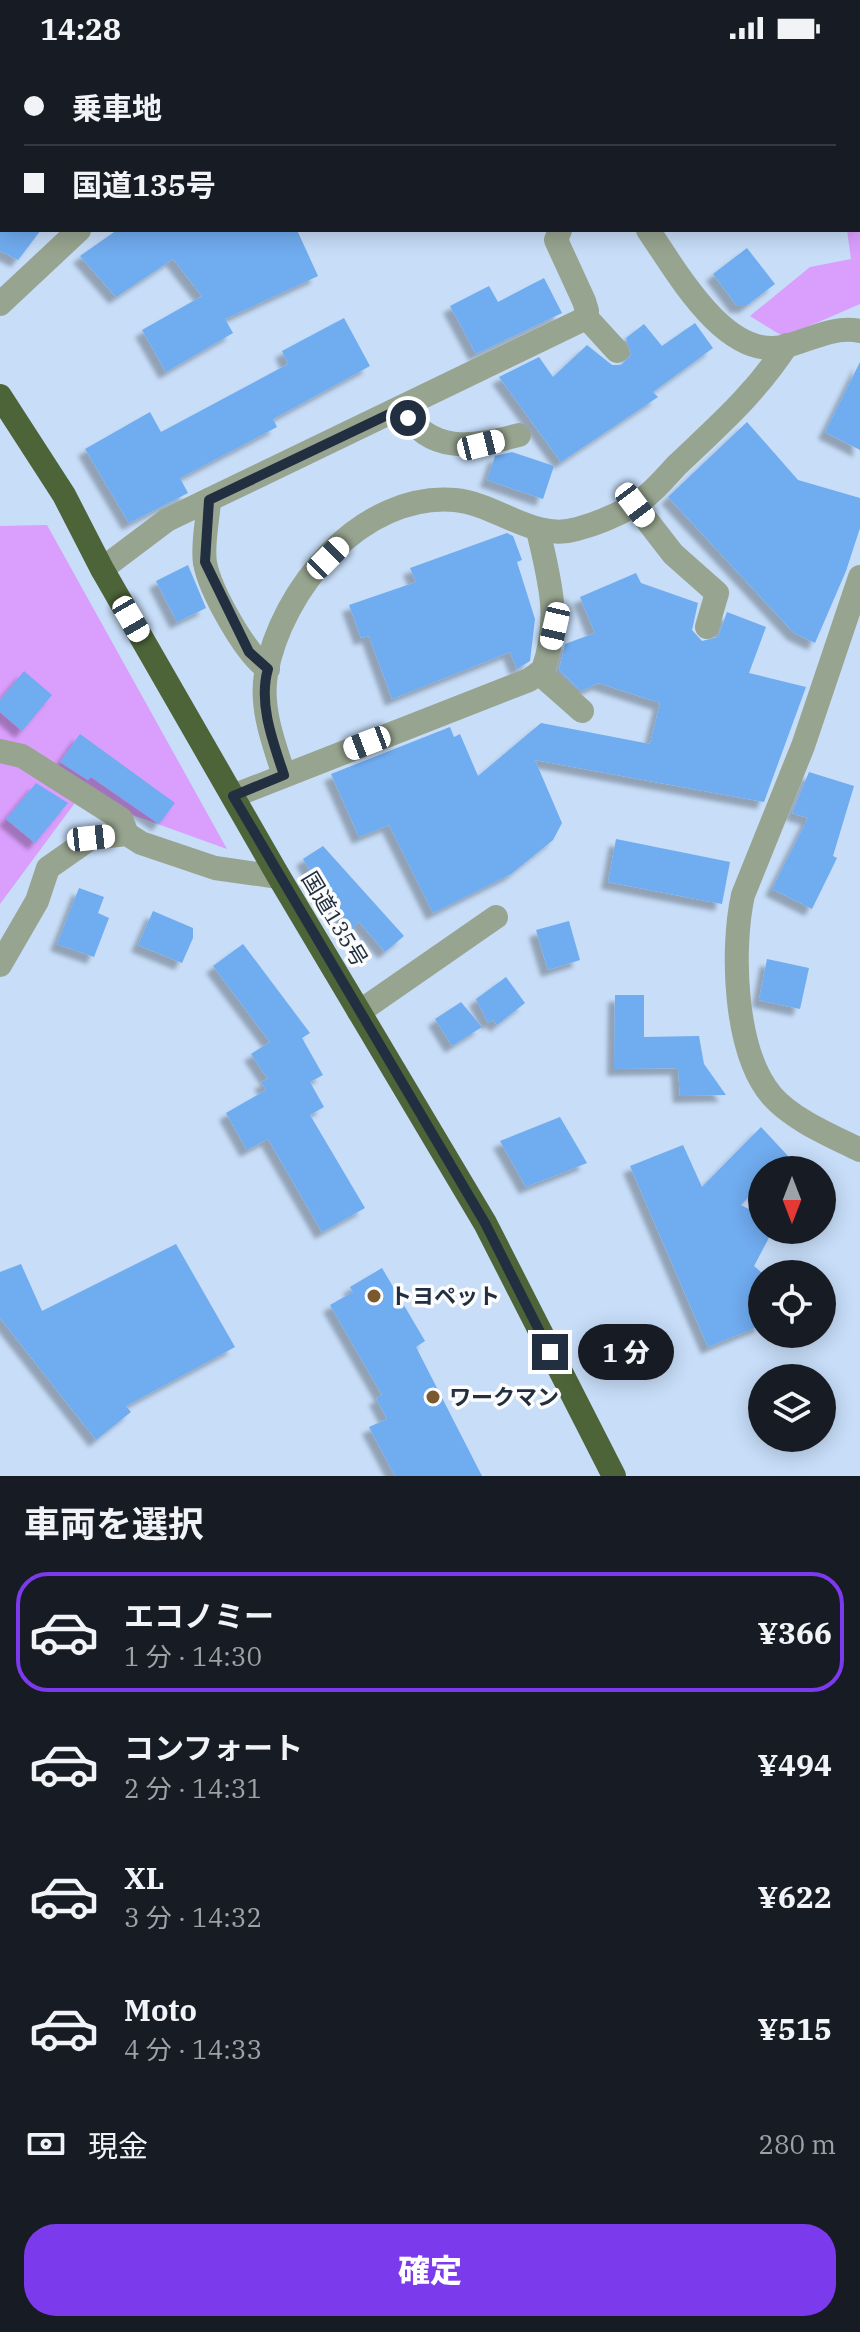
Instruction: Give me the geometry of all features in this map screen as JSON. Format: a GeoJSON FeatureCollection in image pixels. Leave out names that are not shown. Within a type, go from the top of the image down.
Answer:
{"type":"FeatureCollection","features":[{"type":"Feature","properties":{"kind":"highway","name":"国道135号"},"geometry":{"type":"LineString","coordinates":[[0,396],[64,495],[102,569],[279,877],[485,1223],[614,1476]]}},
{"type":"Feature","properties":{"kind":"street"},"geometry":{"type":"LineString","coordinates":[[0,304],[77,232]]}},
{"type":"Feature","properties":{"kind":"street"},"geometry":{"type":"LineString","coordinates":[[559,232],[556,240],[584,301],[585,316],[617,351]]}},
{"type":"Feature","properties":{"kind":"street"},"geometry":{"type":"LineString","coordinates":[[649,232],[720,327],[744,342],[765,348],[787,345],[812,336],[860,331]]}},
{"type":"Feature","properties":{"kind":"street"},"geometry":{"type":"LineString","coordinates":[[102,569],[167,520],[572,326],[585,316]]}},
{"type":"Feature","properties":{"kind":"street"},"geometry":{"type":"LineString","coordinates":[[284,775],[271,736],[265,698],[268,669],[288,612],[307,580],[349,537],[386,513],[423,500],[455,500],[481,505],[538,530],[572,531],[635,505],[761,385],[787,345]]}},
{"type":"Feature","properties":{"kind":"street"},"geometry":{"type":"LineString","coordinates":[[402,408],[419,430],[437,441],[454,446],[481,445],[519,435]]}},
{"type":"Feature","properties":{"kind":"street"},"geometry":{"type":"LineString","coordinates":[[209,500],[205,562],[249,652],[268,669]]}},
{"type":"Feature","properties":{"kind":"street"},"geometry":{"type":"LineString","coordinates":[[635,505],[673,554],[717,593],[707,627]]}},
{"type":"Feature","properties":{"kind":"street"},"geometry":{"type":"LineString","coordinates":[[233,796],[539,673],[548,656],[555,608],[538,530]]}},
{"type":"Feature","properties":{"kind":"street"},"geometry":{"type":"LineString","coordinates":[[860,577],[803,746],[743,895],[737,921],[743,1037],[772,1095],[803,1119],[860,1150]]}},
{"type":"Feature","properties":{"kind":"street"},"geometry":{"type":"LineString","coordinates":[[539,673],[582,711]]}},
{"type":"Feature","properties":{"kind":"street"},"geometry":{"type":"LineString","coordinates":[[0,751],[22,756],[121,819],[127,834],[141,843],[215,868],[279,877]]}},
{"type":"Feature","properties":{"kind":"street"},"geometry":{"type":"LineString","coordinates":[[0,965],[37,901],[48,868],[91,838],[127,834]]}},
{"type":"Feature","properties":{"kind":"street"},"geometry":{"type":"LineString","coordinates":[[359,1012],[496,917]]}},
{"type":"Feature","properties":{"kind":"shaded area"},"geometry":{"type":"Polygon","coordinates":[[[847,232],[860,232],[860,304],[784,337],[750,316],[810,267],[851,259],[847,232]]]}},
{"type":"Feature","properties":{"kind":"shaded area"},"geometry":{"type":"Polygon","coordinates":[[[47,525],[227,849],[80,796],[0,904],[0,526],[47,525]]]}},
{"type":"Feature","properties":{"kind":"building"},"geometry":{"type":"Polygon","coordinates":[[[0,232],[39,232],[18,260],[0,251],[0,232]]]}},
{"type":"Feature","properties":{"kind":"building"},"geometry":{"type":"Polygon","coordinates":[[[114,232],[298,232],[318,276],[225,319],[233,333],[166,372],[142,330],[202,296],[173,259],[116,297],[80,256],[114,232]]]}},
{"type":"Feature","properties":{"kind":"building"},"geometry":{"type":"Polygon","coordinates":[[[747,248],[775,284],[746,306],[737,306],[713,274],[747,248]]]}},
{"type":"Feature","properties":{"kind":"building"},"geometry":{"type":"Polygon","coordinates":[[[544,278],[562,313],[476,354],[450,306],[489,286],[498,302],[544,278]]]}},
{"type":"Feature","properties":{"kind":"building"},"geometry":{"type":"Polygon","coordinates":[[[344,318],[370,366],[273,419],[277,427],[180,478],[188,493],[129,523],[85,449],[150,412],[161,432],[288,364],[282,351],[344,318]]]}},
{"type":"Feature","properties":{"kind":"building"},"geometry":{"type":"Polygon","coordinates":[[[695,323],[713,348],[653,392],[658,397],[561,462],[499,377],[539,357],[553,377],[587,345],[612,365],[621,365],[631,355],[626,338],[644,324],[662,346],[695,323]]]}},
{"type":"Feature","properties":{"kind":"building"},"geometry":{"type":"Polygon","coordinates":[[[860,362],[860,450],[825,432],[860,362]]]}},
{"type":"Feature","properties":{"kind":"building"},"geometry":{"type":"Polygon","coordinates":[[[747,422],[798,480],[860,498],[860,528],[846,571],[815,643],[794,633],[668,497],[747,422]]]}},
{"type":"Feature","properties":{"kind":"building"},"geometry":{"type":"Polygon","coordinates":[[[512,452],[554,466],[543,499],[487,480],[495,456],[512,452]]]}},
{"type":"Feature","properties":{"kind":"building"},"geometry":{"type":"Polygon","coordinates":[[[507,533],[513,536],[522,560],[517,562],[535,619],[530,661],[517,669],[510,652],[392,699],[369,636],[361,638],[349,605],[416,582],[410,568],[507,533]]]}},
{"type":"Feature","properties":{"kind":"building"},"geometry":{"type":"Polygon","coordinates":[[[188,565],[206,608],[177,622],[156,581],[188,565]]]}},
{"type":"Feature","properties":{"kind":"building"},"geometry":{"type":"Polygon","coordinates":[[[636,573],[641,583],[698,603],[692,630],[702,641],[718,637],[727,612],[766,627],[749,673],[806,687],[764,802],[535,760],[562,823],[553,840],[511,874],[433,913],[389,825],[359,837],[331,774],[450,727],[454,737],[460,734],[478,776],[541,723],[650,744],[660,703],[599,683],[581,691],[559,670],[565,644],[595,633],[580,597],[636,573]]]}},
{"type":"Feature","properties":{"kind":"building"},"geometry":{"type":"Polygon","coordinates":[[[24,671],[52,695],[22,731],[0,712],[0,700],[24,671]]]}},
{"type":"Feature","properties":{"kind":"building"},"geometry":{"type":"Polygon","coordinates":[[[80,734],[175,803],[159,824],[91,777],[88,780],[60,762],[80,734]]]}},
{"type":"Feature","properties":{"kind":"building"},"geometry":{"type":"Polygon","coordinates":[[[809,772],[854,786],[833,856],[837,858],[812,909],[772,889],[808,818],[792,813],[809,772]]]}},
{"type":"Feature","properties":{"kind":"building"},"geometry":{"type":"Polygon","coordinates":[[[36,783],[68,803],[35,843],[6,819],[36,783]]]}},
{"type":"Feature","properties":{"kind":"building"},"geometry":{"type":"Polygon","coordinates":[[[616,839],[730,862],[722,904],[608,882],[616,839]]]}},
{"type":"Feature","properties":{"kind":"building"},"geometry":{"type":"Polygon","coordinates":[[[323,846],[404,936],[385,952],[359,922],[352,929],[328,901],[303,859],[323,846]]]}},
{"type":"Feature","properties":{"kind":"building"},"geometry":{"type":"Polygon","coordinates":[[[79,888],[104,897],[98,913],[109,918],[94,957],[57,944],[79,888]]]}},
{"type":"Feature","properties":{"kind":"building"},"geometry":{"type":"Polygon","coordinates":[[[153,911],[193,928],[193,938],[182,963],[138,945],[153,911]]]}},
{"type":"Feature","properties":{"kind":"building"},"geometry":{"type":"Polygon","coordinates":[[[569,921],[580,960],[548,970],[536,930],[569,921]]]}},
{"type":"Feature","properties":{"kind":"building"},"geometry":{"type":"Polygon","coordinates":[[[243,944],[310,1033],[302,1038],[323,1075],[310,1082],[324,1107],[310,1115],[365,1208],[322,1232],[268,1139],[247,1150],[226,1113],[266,1090],[261,1082],[268,1079],[251,1054],[270,1042],[213,966],[243,944]]]}},
{"type":"Feature","properties":{"kind":"building"},"geometry":{"type":"Polygon","coordinates":[[[767,959],[809,968],[800,1009],[759,1000],[767,959]]]}},
{"type":"Feature","properties":{"kind":"building"},"geometry":{"type":"Polygon","coordinates":[[[506,977],[525,1003],[497,1025],[493,1020],[488,1023],[476,999],[506,977]]]}},
{"type":"Feature","properties":{"kind":"building"},"geometry":{"type":"Polygon","coordinates":[[[615,995],[644,995],[644,1037],[699,1036],[704,1064],[726,1095],[680,1096],[678,1068],[614,1069],[615,995]]]}},
{"type":"Feature","properties":{"kind":"building"},"geometry":{"type":"Polygon","coordinates":[[[461,1002],[482,1027],[452,1046],[435,1019],[461,1002]]]}},
{"type":"Feature","properties":{"kind":"building"},"geometry":{"type":"Polygon","coordinates":[[[560,1117],[587,1163],[526,1187],[500,1141],[560,1117]]]}},
{"type":"Feature","properties":{"kind":"building"},"geometry":{"type":"Polygon","coordinates":[[[761,1127],[788,1156],[748,1156],[748,1198],[741,1205],[748,1209],[748,1244],[766,1244],[757,1260],[748,1260],[748,1331],[708,1347],[630,1166],[683,1145],[702,1187],[761,1127]]]}},
{"type":"Feature","properties":{"kind":"building"},"geometry":{"type":"Polygon","coordinates":[[[176,1244],[235,1347],[126,1406],[131,1412],[96,1440],[0,1318],[0,1272],[21,1264],[42,1311],[176,1244]]]}},
{"type":"Feature","properties":{"kind":"building"},"geometry":{"type":"Polygon","coordinates":[[[382,1268],[425,1341],[416,1347],[482,1476],[395,1476],[369,1427],[387,1419],[376,1398],[382,1395],[330,1305],[353,1292],[350,1287],[382,1268]]]}},
{"type":"Feature","properties":{"kind":"place","name":"トヨペット"},"geometry":{"type":"Point","coordinates":[374,1296]}},
{"type":"Feature","properties":{"kind":"place","name":"ワークマン"},"geometry":{"type":"Point","coordinates":[433,1397]}},
{"type":"Feature","properties":{"kind":"route"},"geometry":{"type":"LineString","coordinates":[[408,418],[402,408],[209,500],[205,562],[212,583],[249,652],[268,669],[265,698],[271,736],[284,775],[233,796],[485,1223],[550,1352]]}}]}
